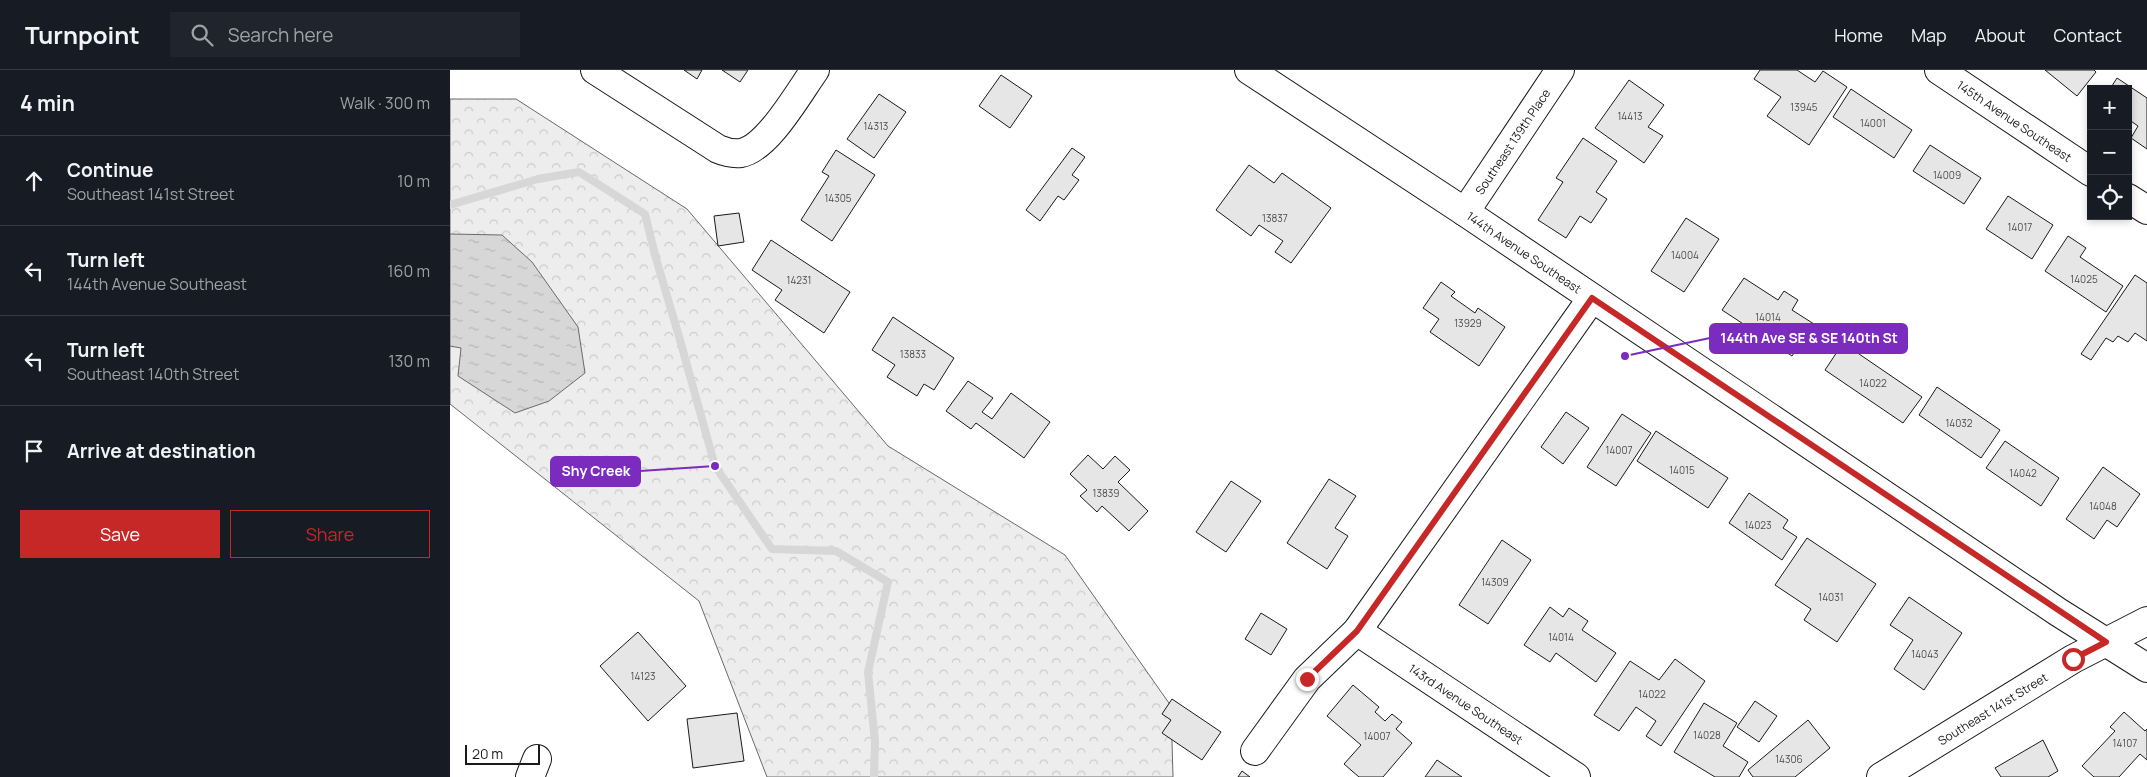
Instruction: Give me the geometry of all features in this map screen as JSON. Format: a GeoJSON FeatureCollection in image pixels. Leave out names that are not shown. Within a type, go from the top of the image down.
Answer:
{"type":"FeatureCollection","features":[{"type":"Feature","properties":{"kind":"street"},"geometry":{"type":"LineString","coordinates":[[595,70],[718,149],[728,153],[742,153],[766,139],[815,70]]}},
{"type":"Feature","properties":{"kind":"street","name":"144th Avenue Southeast"},"geometry":{"type":"LineString","coordinates":[[1249,70],[1465,212],[2147,668]]}},
{"type":"Feature","properties":{"kind":"street","name":"Southeast 139th Place"},"geometry":{"type":"LineString","coordinates":[[1465,212],[1560,70]]}},
{"type":"Feature","properties":{"kind":"street","name":"145th Avenue Southeast"},"geometry":{"type":"LineString","coordinates":[[1939,70],[2087,169]]}},
{"type":"Feature","properties":{"kind":"street"},"geometry":{"type":"LineString","coordinates":[[2132,201],[2147,210]]}},
{"type":"Feature","properties":{"kind":"street"},"geometry":{"type":"LineString","coordinates":[[1255,751],[1307,679],[1357,631],[1592,298]]}},
{"type":"Feature","properties":{"kind":"street","name":"Southeast 141st Street"},"geometry":{"type":"LineString","coordinates":[[1881,777],[2073,659],[2147,621]]}},
{"type":"Feature","properties":{"kind":"street","name":"143rd Avenue Southeast"},"geometry":{"type":"LineString","coordinates":[[1357,631],[1576,777]]}},
{"type":"Feature","properties":{"kind":"green space"},"geometry":{"type":"Polygon","coordinates":[[[450,99],[516,99],[687,209],[888,446],[1065,555],[1171,706],[1173,777],[767,777],[699,601],[450,404],[450,99]]]}},
{"type":"Feature","properties":{"kind":"water"},"geometry":{"type":"Polygon","coordinates":[[[450,234],[502,235],[532,262],[578,327],[585,373],[549,401],[515,413],[458,376],[461,348],[450,346],[450,234]]]}},
{"type":"Feature","properties":{"kind":"building"},"geometry":{"type":"Polygon","coordinates":[[[684,70],[702,70],[697,79],[684,70]]]}},
{"type":"Feature","properties":{"kind":"building"},"geometry":{"type":"Polygon","coordinates":[[[722,70],[748,70],[740,82],[722,70]]]}},
{"type":"Feature","properties":{"kind":"building"},"geometry":{"type":"Polygon","coordinates":[[[1760,70],[1797,70],[1815,82],[1823,71],[1847,87],[1809,145],[1767,116],[1781,97],[1754,79],[1760,70]]]}},
{"type":"Feature","properties":{"kind":"building"},"geometry":{"type":"Polygon","coordinates":[[[2045,70],[2094,70],[2096,72],[2077,96],[2045,70]]]}},
{"type":"Feature","properties":{"kind":"building"},"geometry":{"type":"Polygon","coordinates":[[[1001,75],[1032,96],[1010,128],[979,106],[1001,75]]]}},
{"type":"Feature","properties":{"kind":"building"},"geometry":{"type":"Polygon","coordinates":[[[2117,78],[2128,85],[2113,85],[2117,78]]]}},
{"type":"Feature","properties":{"kind":"building"},"geometry":{"type":"Polygon","coordinates":[[[1629,80],[1664,105],[1648,127],[1663,136],[1644,163],[1595,128],[1629,80]]]}},
{"type":"Feature","properties":{"kind":"building"},"geometry":{"type":"Polygon","coordinates":[[[2132,88],[2147,98],[2147,149],[2132,139],[2138,126],[2132,122],[2132,88]]]}},
{"type":"Feature","properties":{"kind":"building"},"geometry":{"type":"Polygon","coordinates":[[[1851,89],[1912,130],[1894,158],[1833,117],[1851,89]]]}},
{"type":"Feature","properties":{"kind":"building"},"geometry":{"type":"Polygon","coordinates":[[[879,94],[906,112],[874,158],[847,139],[879,94]]]}},
{"type":"Feature","properties":{"kind":"building"},"geometry":{"type":"Polygon","coordinates":[[[1583,138],[1617,161],[1596,192],[1607,199],[1591,223],[1580,216],[1566,238],[1538,220],[1563,182],[1556,178],[1583,138]]]}},
{"type":"Feature","properties":{"kind":"building"},"geometry":{"type":"Polygon","coordinates":[[[1930,145],[1981,178],[1964,204],[1913,171],[1930,145]]]}},
{"type":"Feature","properties":{"kind":"building"},"geometry":{"type":"Polygon","coordinates":[[[1072,148],[1085,157],[1072,175],[1079,180],[1064,200],[1058,196],[1040,221],[1026,210],[1072,148]]]}},
{"type":"Feature","properties":{"kind":"building"},"geometry":{"type":"Polygon","coordinates":[[[836,150],[875,175],[832,241],[801,220],[829,176],[822,172],[836,150]]]}},
{"type":"Feature","properties":{"kind":"building"},"geometry":{"type":"Polygon","coordinates":[[[1249,165],[1274,183],[1282,173],[1331,208],[1291,263],[1275,252],[1283,241],[1259,225],[1251,236],[1216,210],[1249,165]]]}},
{"type":"Feature","properties":{"kind":"building"},"geometry":{"type":"Polygon","coordinates":[[[2008,196],[2053,225],[2032,259],[1986,229],[2008,196]]]}},
{"type":"Feature","properties":{"kind":"building"},"geometry":{"type":"Polygon","coordinates":[[[739,213],[744,242],[718,246],[714,216],[739,213]]]}},
{"type":"Feature","properties":{"kind":"building"},"geometry":{"type":"Polygon","coordinates":[[[1686,218],[1719,239],[1684,292],[1651,271],[1686,218]]]}},
{"type":"Feature","properties":{"kind":"building"},"geometry":{"type":"Polygon","coordinates":[[[2068,236],[2086,248],[2080,257],[2123,286],[2106,312],[2045,271],[2068,236]]]}},
{"type":"Feature","properties":{"kind":"building"},"geometry":{"type":"Polygon","coordinates":[[[771,240],[850,292],[824,333],[775,300],[782,290],[752,270],[771,240]]]}},
{"type":"Feature","properties":{"kind":"building"},"geometry":{"type":"Polygon","coordinates":[[[2135,275],[2147,283],[2147,341],[2135,333],[2128,342],[2118,336],[2113,342],[2106,338],[2091,360],[2081,354],[2135,275]]]}},
{"type":"Feature","properties":{"kind":"building"},"geometry":{"type":"Polygon","coordinates":[[[1744,278],[1778,300],[1784,291],[1798,300],[1792,310],[1814,324],[1792,356],[1722,310],[1744,278]]]}},
{"type":"Feature","properties":{"kind":"building"},"geometry":{"type":"Polygon","coordinates":[[[1441,282],[1455,292],[1451,296],[1475,313],[1478,308],[1505,327],[1479,366],[1430,332],[1439,319],[1423,308],[1441,282]]]}},
{"type":"Feature","properties":{"kind":"building"},"geometry":{"type":"Polygon","coordinates":[[[893,317],[954,358],[934,390],[924,384],[917,396],[887,377],[895,365],[872,350],[893,317]]]}},
{"type":"Feature","properties":{"kind":"building"},"geometry":{"type":"Polygon","coordinates":[[[1843,343],[1922,397],[1903,423],[1825,370],[1843,343]]]}},
{"type":"Feature","properties":{"kind":"building"},"geometry":{"type":"Polygon","coordinates":[[[968,381],[993,398],[982,412],[992,419],[1011,393],[1050,422],[1024,458],[976,423],[971,429],[946,411],[968,381]]]}},
{"type":"Feature","properties":{"kind":"building"},"geometry":{"type":"Polygon","coordinates":[[[1937,387],[2000,430],[1981,458],[1919,415],[1937,387]]]}},
{"type":"Feature","properties":{"kind":"building"},"geometry":{"type":"Polygon","coordinates":[[[1566,412],[1589,428],[1563,464],[1541,447],[1566,412]]]}},
{"type":"Feature","properties":{"kind":"building"},"geometry":{"type":"Polygon","coordinates":[[[1622,414],[1651,433],[1616,486],[1587,467],[1622,414]]]}},
{"type":"Feature","properties":{"kind":"building"},"geometry":{"type":"Polygon","coordinates":[[[1656,431],[1728,478],[1708,508],[1637,461],[1656,431]]]}},
{"type":"Feature","properties":{"kind":"building"},"geometry":{"type":"Polygon","coordinates":[[[2005,441],[2059,478],[2041,506],[1986,468],[2005,441]]]}},
{"type":"Feature","properties":{"kind":"building"},"geometry":{"type":"Polygon","coordinates":[[[1088,455],[1103,469],[1115,456],[1130,470],[1118,482],[1148,511],[1129,531],[1102,506],[1097,512],[1080,496],[1087,490],[1070,474],[1088,455]]]}},
{"type":"Feature","properties":{"kind":"building"},"geometry":{"type":"Polygon","coordinates":[[[2103,467],[2140,494],[2117,527],[2107,520],[2094,539],[2066,519],[2103,467]]]}},
{"type":"Feature","properties":{"kind":"building"},"geometry":{"type":"Polygon","coordinates":[[[1329,479],[1356,496],[1335,528],[1348,536],[1327,569],[1287,543],[1329,479]]]}},
{"type":"Feature","properties":{"kind":"building"},"geometry":{"type":"Polygon","coordinates":[[[1231,481],[1261,501],[1226,552],[1196,532],[1231,481]]]}},
{"type":"Feature","properties":{"kind":"building"},"geometry":{"type":"Polygon","coordinates":[[[1749,493],[1788,520],[1783,528],[1797,537],[1782,560],[1729,523],[1749,493]]]}},
{"type":"Feature","properties":{"kind":"building"},"geometry":{"type":"Polygon","coordinates":[[[1807,538],[1876,584],[1837,642],[1804,620],[1811,609],[1775,585],[1807,538]]]}},
{"type":"Feature","properties":{"kind":"building"},"geometry":{"type":"Polygon","coordinates":[[[1502,540],[1531,560],[1488,624],[1459,605],[1502,540]]]}},
{"type":"Feature","properties":{"kind":"building"},"geometry":{"type":"Polygon","coordinates":[[[1909,597],[1962,633],[1924,690],[1894,669],[1913,640],[1890,625],[1909,597]]]}},
{"type":"Feature","properties":{"kind":"building"},"geometry":{"type":"Polygon","coordinates":[[[1550,607],[1563,617],[1569,608],[1588,621],[1582,630],[1616,653],[1596,682],[1556,653],[1550,662],[1524,645],[1550,607]]]}},
{"type":"Feature","properties":{"kind":"building"},"geometry":{"type":"Polygon","coordinates":[[[1261,613],[1287,629],[1271,655],[1245,639],[1261,613]]]}},
{"type":"Feature","properties":{"kind":"building"},"geometry":{"type":"Polygon","coordinates":[[[638,632],[686,686],[648,721],[600,666],[638,632]]]}},
{"type":"Feature","properties":{"kind":"building"},"geometry":{"type":"Polygon","coordinates":[[[1675,659],[1705,681],[1661,746],[1646,736],[1656,721],[1636,707],[1619,731],[1594,715],[1630,661],[1659,680],[1675,659]]]}},
{"type":"Feature","properties":{"kind":"building"},"geometry":{"type":"Polygon","coordinates":[[[1353,685],[1379,707],[1375,712],[1385,721],[1392,714],[1402,722],[1396,729],[1412,743],[1383,777],[1359,777],[1344,764],[1361,745],[1327,716],[1353,685]]]}},
{"type":"Feature","properties":{"kind":"building"},"geometry":{"type":"Polygon","coordinates":[[[1172,699],[1221,732],[1202,760],[1162,733],[1171,720],[1162,714],[1172,699]]]}},
{"type":"Feature","properties":{"kind":"building"},"geometry":{"type":"Polygon","coordinates":[[[1755,701],[1777,716],[1759,742],[1737,727],[1755,701]]]}},
{"type":"Feature","properties":{"kind":"building"},"geometry":{"type":"Polygon","coordinates":[[[1704,703],[1737,723],[1723,746],[1748,762],[1739,777],[1715,777],[1674,752],[1704,703]]]}},
{"type":"Feature","properties":{"kind":"building"},"geometry":{"type":"Polygon","coordinates":[[[2124,712],[2145,731],[2147,729],[2147,760],[2140,754],[2119,777],[2094,777],[2082,766],[2115,731],[2110,727],[2124,712]]]}},
{"type":"Feature","properties":{"kind":"building"},"geometry":{"type":"Polygon","coordinates":[[[737,713],[744,761],[693,768],[687,719],[737,713]]]}},
{"type":"Feature","properties":{"kind":"building"},"geometry":{"type":"Polygon","coordinates":[[[1808,720],[1830,748],[1795,777],[1753,777],[1748,770],[1808,720]]]}},
{"type":"Feature","properties":{"kind":"building"},"geometry":{"type":"Polygon","coordinates":[[[2043,740],[2058,771],[2048,777],[2001,777],[1995,768],[2043,740]]]}},
{"type":"Feature","properties":{"kind":"building"},"geometry":{"type":"Polygon","coordinates":[[[1437,760],[1462,777],[1425,777],[1437,760]]]}},
{"type":"Feature","properties":{"kind":"building"},"geometry":{"type":"Polygon","coordinates":[[[1242,771],[1250,777],[1238,777],[1242,771]]]}},
{"type":"Feature","properties":{"kind":"waterway"},"geometry":{"type":"LineString","coordinates":[[450,205],[538,179],[579,172],[645,214],[715,466],[772,549],[836,551],[888,582],[868,672],[875,742],[874,777]]}},
{"type":"Feature","properties":{"kind":"place","name":"144th Ave SE & SE 140th St"},"geometry":{"type":"Point","coordinates":[1625,356]}},
{"type":"Feature","properties":{"kind":"place","name":"Shy Creek"},"geometry":{"type":"Point","coordinates":[715,466]}},
{"type":"Feature","properties":{"kind":"route"},"geometry":{"type":"LineString","coordinates":[[1307,679],[1357,631],[1592,298],[2058,612],[2106,642],[2073,659]]}}]}
